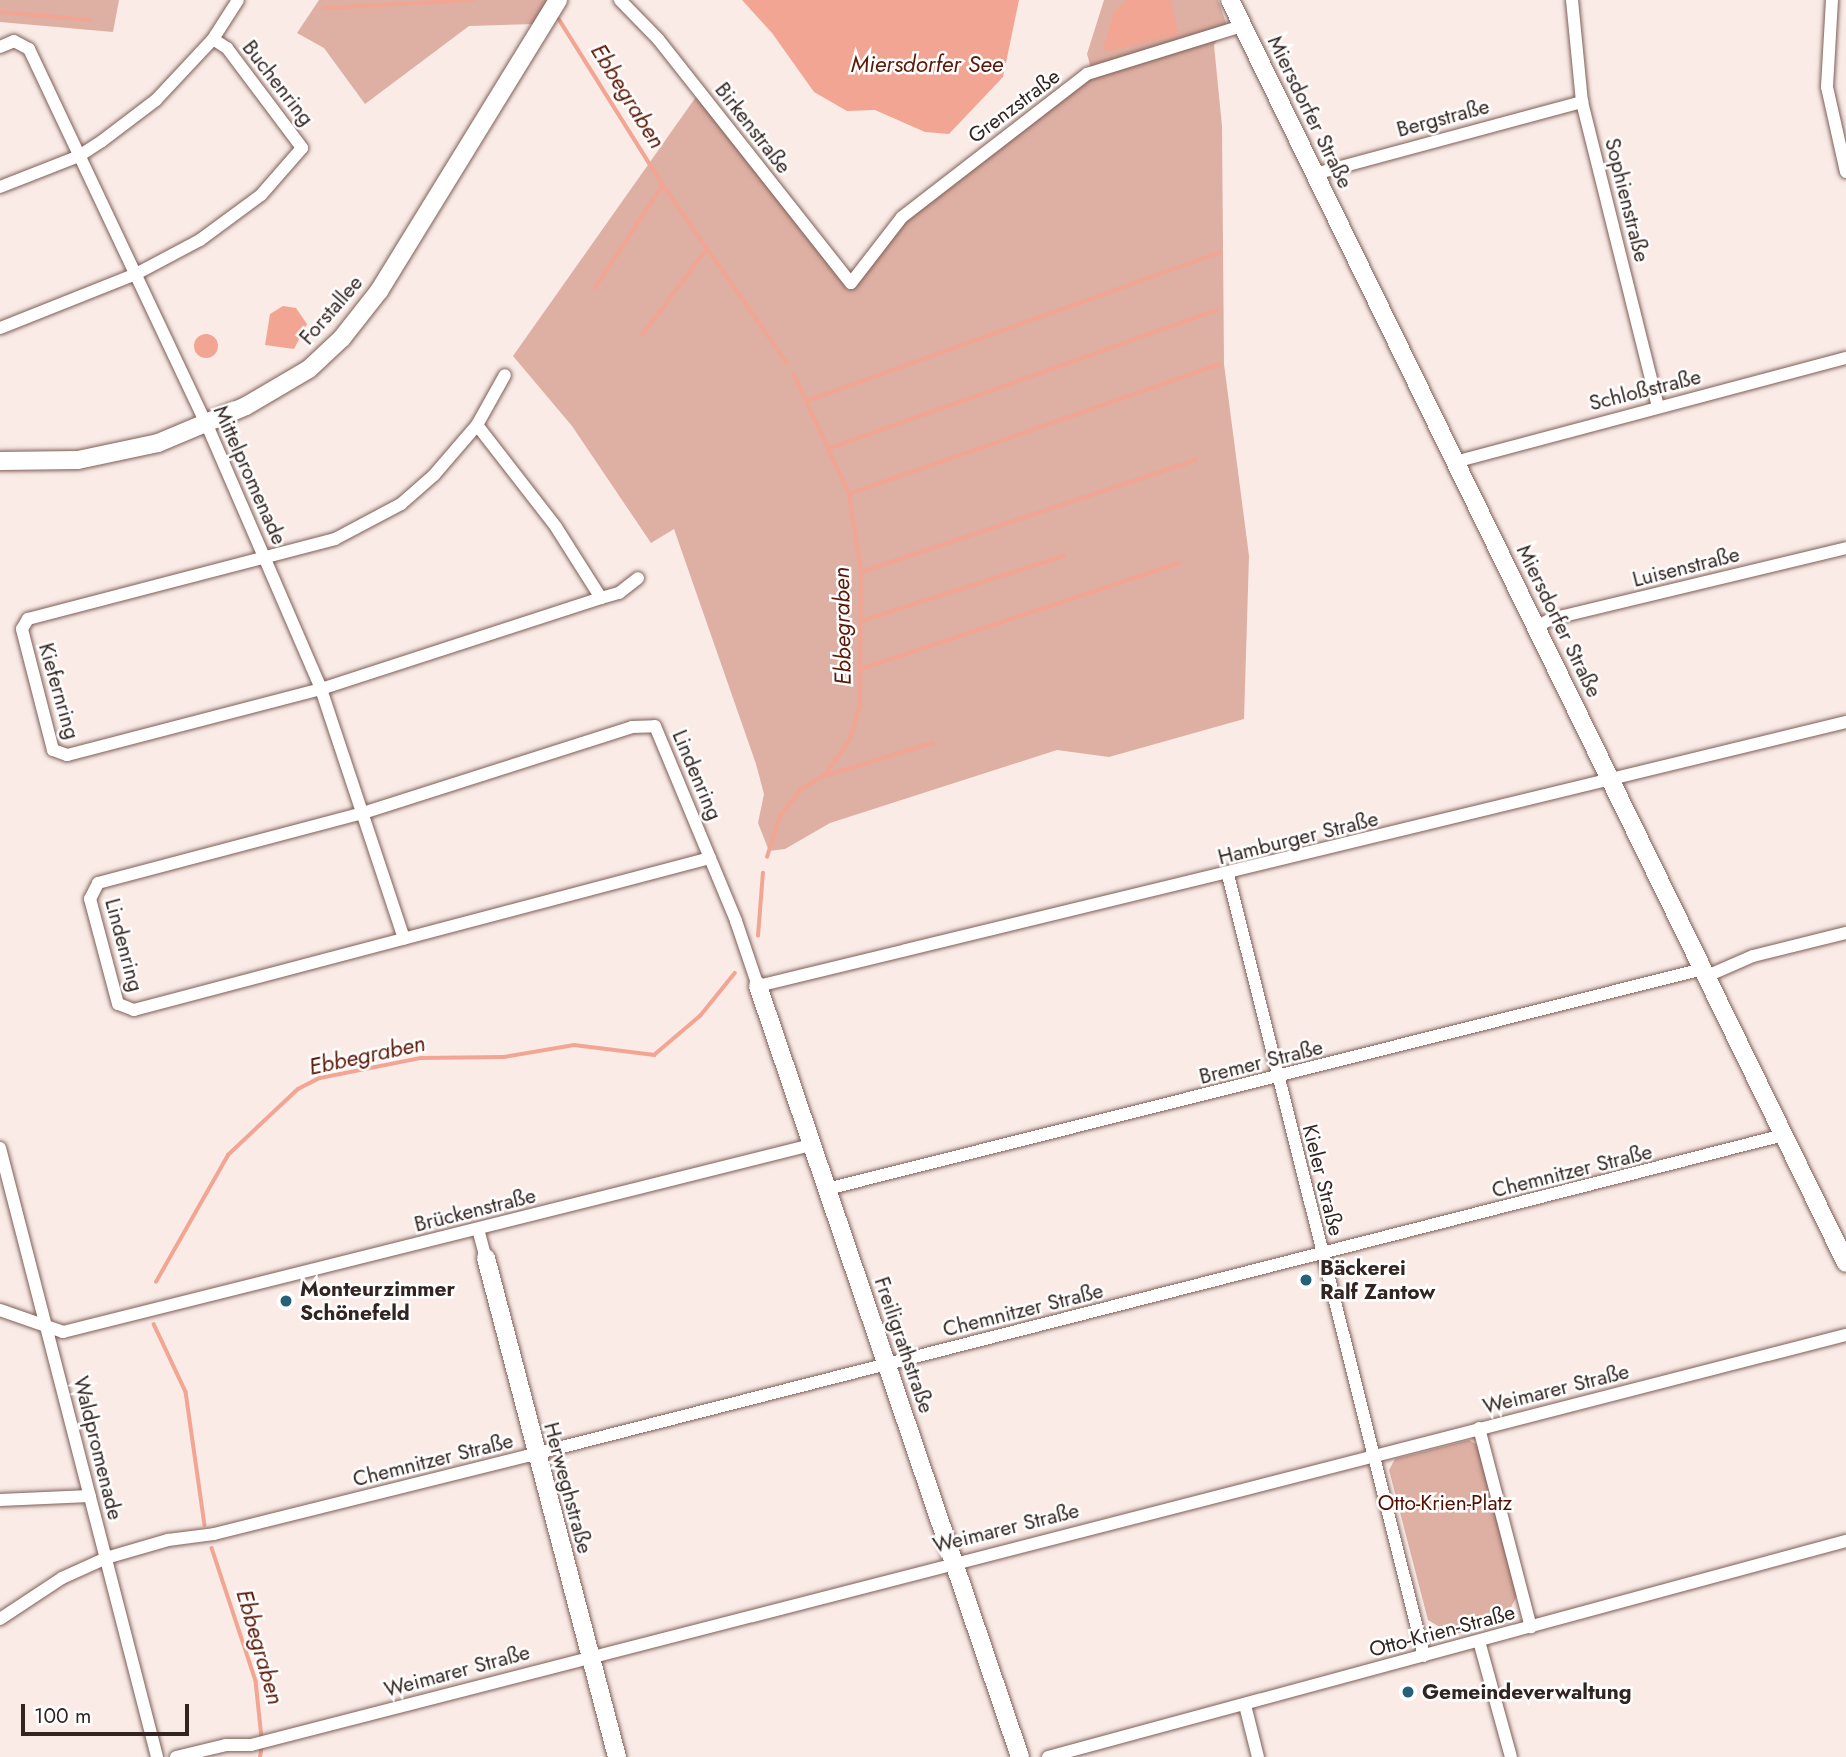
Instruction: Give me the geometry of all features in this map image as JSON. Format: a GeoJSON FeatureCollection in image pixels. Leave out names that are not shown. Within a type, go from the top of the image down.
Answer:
{"type":"FeatureCollection","features":[{"type":"Feature","properties":{"kind":"street"},"geometry":{"type":"LineString","coordinates":[[213,38],[238,0]]}},
{"type":"Feature","properties":{"kind":"street","name":"Forstallee"},"geometry":{"type":"LineString","coordinates":[[0,461],[98,457],[158,443],[207,425],[295,379],[356,322],[558,0]]}},
{"type":"Feature","properties":{"kind":"street","name":"Birkenstraße"},"geometry":{"type":"LineString","coordinates":[[620,0],[651,32],[851,283]]}},
{"type":"Feature","properties":{"kind":"street","name":"Miersdorfer Straße"},"geometry":{"type":"LineString","coordinates":[[1230,0],[1846,1263]]}},
{"type":"Feature","properties":{"kind":"street","name":"Sophienstraße"},"geometry":{"type":"LineString","coordinates":[[1572,0],[1582,102],[1658,407]]}},
{"type":"Feature","properties":{"kind":"street"},"geometry":{"type":"LineString","coordinates":[[1832,0],[1827,87],[1846,172]]}},
{"type":"Feature","properties":{"kind":"street","name":"Grenzstraße"},"geometry":{"type":"LineString","coordinates":[[851,283],[902,217],[1087,74],[1242,26]]}},
{"type":"Feature","properties":{"kind":"street","name":"Buchenring"},"geometry":{"type":"LineString","coordinates":[[0,187],[79,156],[156,100],[213,38],[228,48],[302,148],[244,210],[200,240],[136,274],[0,328]]}},
{"type":"Feature","properties":{"kind":"street","name":"Mittelpromenade"},"geometry":{"type":"LineString","coordinates":[[0,47],[23,42],[207,425],[321,689],[404,939]]}},
{"type":"Feature","properties":{"kind":"street","name":"Bergstraße"},"geometry":{"type":"LineString","coordinates":[[1315,174],[1582,102]]}},
{"type":"Feature","properties":{"kind":"street","name":"Schloßstraße"},"geometry":{"type":"LineString","coordinates":[[1455,462],[1846,358]]}},
{"type":"Feature","properties":{"kind":"street","name":"Kiefernring"},"geometry":{"type":"LineString","coordinates":[[505,375],[477,425],[434,475],[388,513],[335,539],[28,619],[22,629],[53,750],[67,755],[321,689],[619,593],[638,578]]}},
{"type":"Feature","properties":{"kind":"street"},"geometry":{"type":"LineString","coordinates":[[477,425],[556,527],[601,598]]}},
{"type":"Feature","properties":{"kind":"street","name":"Luisenstraße"},"geometry":{"type":"LineString","coordinates":[[1536,627],[1551,619],[1846,548]]}},
{"type":"Feature","properties":{"kind":"street","name":"Hamburger Straße"},"geometry":{"type":"LineString","coordinates":[[758,986],[1228,875],[1846,722]]}},
{"type":"Feature","properties":{"kind":"street","name":"Lindenring"},"geometry":{"type":"LineString","coordinates":[[710,858],[134,1010],[118,1004],[90,899],[92,889],[98,883],[363,813],[632,727],[655,726],[710,858],[745,948]]}},
{"type":"Feature","properties":{"kind":"street","name":"Kieler Straße"},"geometry":{"type":"LineString","coordinates":[[1228,875],[1424,1656]]}},
{"type":"Feature","properties":{"kind":"street","name":"Bremer Straße"},"geometry":{"type":"LineString","coordinates":[[827,1189],[1705,973],[1753,956],[1846,933]]}},
{"type":"Feature","properties":{"kind":"street","name":"Freiligrathstraße"},"geometry":{"type":"LineString","coordinates":[[745,948],[1020,1757]]}},
{"type":"Feature","properties":{"kind":"street","name":"Chemnitzer Straße"},"geometry":{"type":"LineString","coordinates":[[0,1619],[62,1578],[106,1558],[888,1366],[1784,1135]]}},
{"type":"Feature","properties":{"kind":"street","name":"Brückenstraße"},"geometry":{"type":"LineString","coordinates":[[48,1330],[63,1332],[148,1312],[811,1144]]}},
{"type":"Feature","properties":{"kind":"street","name":"Waldpromenade"},"geometry":{"type":"LineString","coordinates":[[0,1148],[157,1757]]}},
{"type":"Feature","properties":{"kind":"street","name":"Herweghstraße"},"geometry":{"type":"LineString","coordinates":[[478,1229],[617,1757]]}},
{"type":"Feature","properties":{"kind":"street"},"geometry":{"type":"LineString","coordinates":[[0,1310],[48,1330]]}},
{"type":"Feature","properties":{"kind":"street","name":"Weimarer Straße"},"geometry":{"type":"LineString","coordinates":[[176,1757],[226,1745],[251,1745],[275,1739],[953,1561],[1846,1335]]}},
{"type":"Feature","properties":{"kind":"street"},"geometry":{"type":"LineString","coordinates":[[1479,1428],[1531,1627]]}},
{"type":"Feature","properties":{"kind":"street"},"geometry":{"type":"LineString","coordinates":[[0,1500],[90,1496]]}},
{"type":"Feature","properties":{"kind":"street","name":"Otto-Krien-Straße"},"geometry":{"type":"LineString","coordinates":[[1048,1757],[1846,1541]]}},
{"type":"Feature","properties":{"kind":"street"},"geometry":{"type":"LineString","coordinates":[[1479,1641],[1511,1757]]}},
{"type":"Feature","properties":{"kind":"street"},"geometry":{"type":"LineString","coordinates":[[1245,1705],[1258,1757]]}},
{"type":"Feature","properties":{"kind":"green space"},"geometry":{"type":"Polygon","coordinates":[[[0,0],[119,0],[113,32],[0,22],[0,0]]]}},
{"type":"Feature","properties":{"kind":"green space"},"geometry":{"type":"Polygon","coordinates":[[[319,0],[552,0],[537,24],[469,26],[365,104],[324,48],[297,33],[319,0]]]}},
{"type":"Feature","properties":{"kind":"green space"},"geometry":{"type":"Polygon","coordinates":[[[1104,0],[1218,0],[1227,25],[1214,45],[1222,126],[1224,364],[1249,556],[1244,719],[1109,757],[1057,750],[830,823],[785,849],[769,851],[758,823],[764,794],[756,764],[674,529],[651,543],[572,426],[513,356],[698,94],[848,290],[903,219],[1093,76],[1087,54],[1104,0]]]}},
{"type":"Feature","properties":{"kind":"green space","name":"Otto-Krien-Platz"},"geometry":{"type":"Polygon","coordinates":[[[1469,1440],[1479,1446],[1517,1596],[1503,1622],[1453,1635],[1428,1620],[1389,1470],[1395,1459],[1469,1440]]]}},
{"type":"Feature","properties":{"kind":"water","name":"Miersdorfer See"},"geometry":{"type":"Polygon","coordinates":[[[742,0],[1019,0],[1003,77],[949,134],[925,132],[875,110],[847,111],[814,92],[772,33],[742,0]]]}},
{"type":"Feature","properties":{"kind":"water"},"geometry":{"type":"Polygon","coordinates":[[[1127,0],[1171,0],[1178,34],[1112,51],[1103,49],[1114,12],[1127,0]]]}},
{"type":"Feature","properties":{"kind":"water"},"geometry":{"type":"Polygon","coordinates":[[[283,306],[296,308],[307,324],[294,349],[265,345],[270,314],[283,306]]]}},
{"type":"Feature","properties":{"kind":"water"},"geometry":{"type":"Polygon","coordinates":[[[206,334],[215,337],[218,346],[215,355],[206,358],[197,355],[194,346],[197,337],[206,334]]]}},
{"type":"Feature","properties":{"kind":"waterway"},"geometry":{"type":"LineString","coordinates":[[324,8],[474,0]]}},
{"type":"Feature","properties":{"kind":"waterway"},"geometry":{"type":"LineString","coordinates":[[0,12],[90,20]]}},
{"type":"Feature","properties":{"kind":"waterway","name":"Ebbegraben"},"geometry":{"type":"LineString","coordinates":[[559,19],[663,185],[787,363]]}},
{"type":"Feature","properties":{"kind":"waterway"},"geometry":{"type":"LineString","coordinates":[[595,288],[663,185]]}},
{"type":"Feature","properties":{"kind":"waterway"},"geometry":{"type":"LineString","coordinates":[[642,335],[706,250]]}},
{"type":"Feature","properties":{"kind":"waterway"},"geometry":{"type":"LineString","coordinates":[[807,401],[1219,253]]}},
{"type":"Feature","properties":{"kind":"waterway"},"geometry":{"type":"LineString","coordinates":[[828,449],[1217,310]]}},
{"type":"Feature","properties":{"kind":"waterway"},"geometry":{"type":"LineString","coordinates":[[849,494],[1220,364]]}},
{"type":"Feature","properties":{"kind":"waterway","name":"Ebbegraben"},"geometry":{"type":"LineString","coordinates":[[767,857],[780,816],[801,789],[825,775],[850,739],[860,707],[861,572],[849,494],[794,375]]}},
{"type":"Feature","properties":{"kind":"waterway"},"geometry":{"type":"LineString","coordinates":[[861,572],[1196,460]]}},
{"type":"Feature","properties":{"kind":"waterway"},"geometry":{"type":"LineString","coordinates":[[861,621],[1064,556]]}},
{"type":"Feature","properties":{"kind":"waterway"},"geometry":{"type":"LineString","coordinates":[[860,669],[1179,563]]}},
{"type":"Feature","properties":{"kind":"waterway"},"geometry":{"type":"LineString","coordinates":[[827,775],[932,743]]}},
{"type":"Feature","properties":{"kind":"waterway","name":"Ebbegraben"},"geometry":{"type":"LineString","coordinates":[[758,936],[763,873]]}},
{"type":"Feature","properties":{"kind":"waterway","name":"Ebbegraben"},"geometry":{"type":"LineString","coordinates":[[156,1282],[228,1155],[298,1089],[320,1078],[421,1058],[504,1057],[574,1045],[654,1055],[700,1016],[735,973]]}},
{"type":"Feature","properties":{"kind":"waterway","name":"Ebbegraben"},"geometry":{"type":"LineString","coordinates":[[154,1324],[186,1392],[205,1525]]}},
{"type":"Feature","properties":{"kind":"waterway","name":"Ebbegraben"},"geometry":{"type":"LineString","coordinates":[[212,1548],[256,1681],[262,1738]]}},
{"type":"Feature","properties":{"kind":"waterway","name":"Ebbegraben"},"geometry":{"type":"LineString","coordinates":[[260,1757],[262,1745]]}},
{"type":"Feature","properties":{"kind":"place","name":"Bäckerei Ralf Zantow"},"geometry":{"type":"Point","coordinates":[1306,1280]}},
{"type":"Feature","properties":{"kind":"place","name":"Monteurzimmer Schönefeld"},"geometry":{"type":"Point","coordinates":[286,1301]}},
{"type":"Feature","properties":{"kind":"place","name":"Gemeindeverwaltung"},"geometry":{"type":"Point","coordinates":[1408,1692]}}]}
